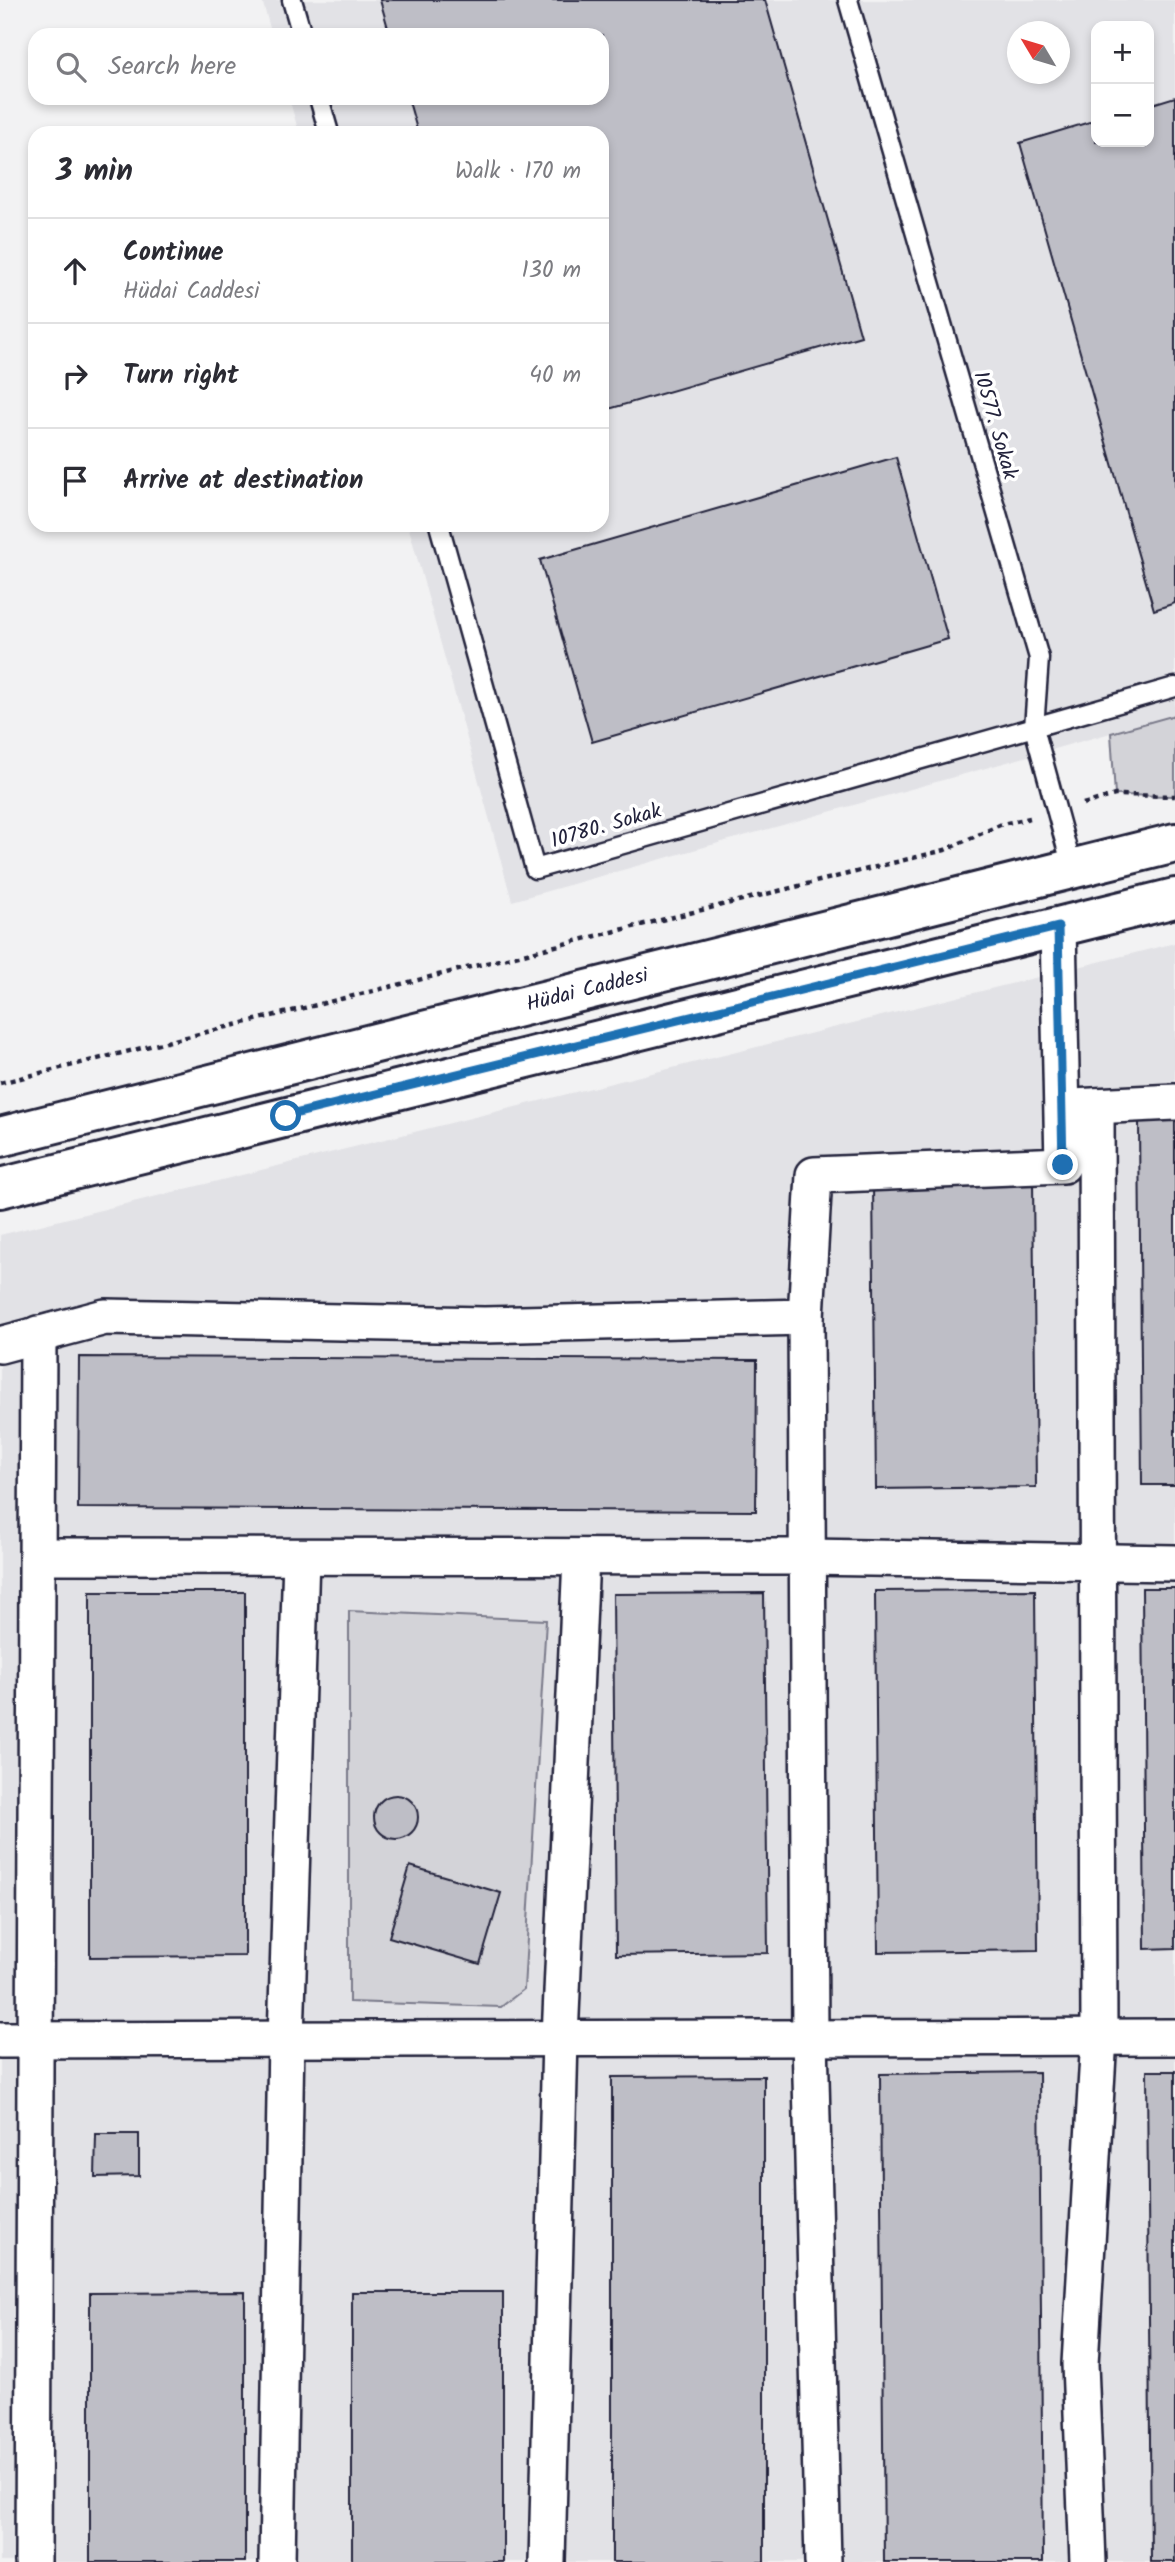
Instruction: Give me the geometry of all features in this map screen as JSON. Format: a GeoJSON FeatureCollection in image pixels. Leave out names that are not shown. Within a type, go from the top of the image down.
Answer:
{"type":"FeatureCollection","features":[{"type":"Feature","properties":{"kind":"street","name":"Hüdai Caddesi"},"geometry":{"type":"LineString","coordinates":[[0,1138],[1175,843]]}},
{"type":"Feature","properties":{"kind":"street"},"geometry":{"type":"LineString","coordinates":[[0,1188],[1175,898]]}},
{"type":"Feature","properties":{"kind":"street"},"geometry":{"type":"LineString","coordinates":[[1058,927],[1079,1107],[1097,1563],[1099,2037],[1080,2364],[1088,2562]]}},
{"type":"Feature","properties":{"kind":"street"},"geometry":{"type":"LineString","coordinates":[[1079,1107],[1175,1101]]}},
{"type":"Feature","properties":{"kind":"street"},"geometry":{"type":"LineString","coordinates":[[823,2562],[810,2038],[806,1317],[814,1175],[1063,1165],[1079,1107]]}},
{"type":"Feature","properties":{"kind":"street"},"geometry":{"type":"LineString","coordinates":[[0,1345],[105,1317],[484,1325],[806,1317]]}},
{"type":"Feature","properties":{"kind":"street"},"geometry":{"type":"LineString","coordinates":[[33,2562],[38,1334]]}},
{"type":"Feature","properties":{"kind":"street"},"geometry":{"type":"LineString","coordinates":[[37,1556],[807,1557],[1175,1563]]}},
{"type":"Feature","properties":{"kind":"street"},"geometry":{"type":"LineString","coordinates":[[277,2562],[286,2039],[301,1557]]}},
{"type":"Feature","properties":{"kind":"street"},"geometry":{"type":"LineString","coordinates":[[547,2562],[560,2038],[582,1557]]}},
{"type":"Feature","properties":{"kind":"street"},"geometry":{"type":"LineString","coordinates":[[0,2040],[1175,2037]]}},
{"type":"Feature","properties":{"kind":"lane"},"geometry":{"type":"LineString","coordinates":[[292,0],[300,28]]}},
{"type":"Feature","properties":{"kind":"lane","name":"10577. Sokak"},"geometry":{"type":"LineString","coordinates":[[848,0],[1040,657],[1034,728],[1072,867]]}},
{"type":"Feature","properties":{"kind":"lane"},"geometry":{"type":"LineString","coordinates":[[321,105],[327,126]]}},
{"type":"Feature","properties":{"kind":"lane","name":"10780. Sokak"},"geometry":{"type":"LineString","coordinates":[[441,532],[535,869],[1034,728]]}},
{"type":"Feature","properties":{"kind":"lane"},"geometry":{"type":"LineString","coordinates":[[1034,728],[1175,687]]}},
{"type":"Feature","properties":{"kind":"path"},"geometry":{"type":"LineString","coordinates":[[0,1083],[945,850],[1002,824],[1115,795],[1175,796]]}},
{"type":"Feature","properties":{"kind":"shaded area"},"geometry":{"type":"Polygon","coordinates":[[[262,0],[1175,0],[1175,715],[512,901],[410,532],[609,532],[609,126],[297,126],[291,105],[609,105],[609,28],[270,28],[262,0]]]}},
{"type":"Feature","properties":{"kind":"shaded area"},"geometry":{"type":"Polygon","coordinates":[[[1175,715],[1175,796],[1115,795],[1111,733],[1175,715]]]}},
{"type":"Feature","properties":{"kind":"shaded area"},"geometry":{"type":"Polygon","coordinates":[[[1175,943],[1175,2562],[0,2562],[0,1235],[1175,943]]]}},
{"type":"Feature","properties":{"kind":"shaded area"},"geometry":{"type":"Polygon","coordinates":[[[349,1611],[546,1620],[524,1989],[501,2007],[349,2002],[349,1611]]]}},
{"type":"Feature","properties":{"kind":"building"},"geometry":{"type":"Polygon","coordinates":[[[380,0],[765,0],[861,336],[609,409],[609,126],[416,126],[410,105],[609,105],[609,28],[388,28],[380,0]]]}},
{"type":"Feature","properties":{"kind":"building"},"geometry":{"type":"Polygon","coordinates":[[[1175,97],[1175,603],[1154,610],[1020,143],[1091,122],[1091,147],[1154,147],[1154,103],[1175,97]]]}},
{"type":"Feature","properties":{"kind":"building"},"geometry":{"type":"Polygon","coordinates":[[[896,457],[948,639],[592,742],[540,560],[896,457]]]}},
{"type":"Feature","properties":{"kind":"building"},"geometry":{"type":"Polygon","coordinates":[[[1139,1121],[1175,1121],[1175,1485],[1142,1485],[1139,1121]]]}},
{"type":"Feature","properties":{"kind":"building"},"geometry":{"type":"Polygon","coordinates":[[[1033,1180],[1036,1487],[876,1489],[873,1182],[1033,1180]]]}},
{"type":"Feature","properties":{"kind":"building"},"geometry":{"type":"Polygon","coordinates":[[[79,1357],[757,1360],[756,1511],[78,1508],[79,1357]]]}},
{"type":"Feature","properties":{"kind":"building"},"geometry":{"type":"Polygon","coordinates":[[[1142,1588],[1175,1588],[1175,1948],[1145,1949],[1142,1588]]]}},
{"type":"Feature","properties":{"kind":"building"},"geometry":{"type":"Polygon","coordinates":[[[1035,1590],[1038,1950],[878,1952],[875,1591],[1035,1590]]]}},
{"type":"Feature","properties":{"kind":"building"},"geometry":{"type":"Polygon","coordinates":[[[90,1592],[245,1592],[245,1956],[90,1957],[90,1592]]]}},
{"type":"Feature","properties":{"kind":"building"},"geometry":{"type":"Polygon","coordinates":[[[764,1593],[768,1953],[616,1955],[613,1594],[764,1593]]]}},
{"type":"Feature","properties":{"kind":"building"},"geometry":{"type":"Polygon","coordinates":[[[396,1795],[411,1802],[418,1817],[411,1832],[396,1839],[381,1832],[374,1817],[381,1802],[396,1795]]]}},
{"type":"Feature","properties":{"kind":"building"},"geometry":{"type":"Polygon","coordinates":[[[410,1866],[501,1893],[480,1964],[389,1937],[410,1866]]]}},
{"type":"Feature","properties":{"kind":"building"},"geometry":{"type":"Polygon","coordinates":[[[1147,2071],[1175,2071],[1175,2562],[1151,2562],[1147,2071]]]}},
{"type":"Feature","properties":{"kind":"building"},"geometry":{"type":"Polygon","coordinates":[[[1039,2072],[1043,2562],[884,2562],[880,2074],[1039,2072]]]}},
{"type":"Feature","properties":{"kind":"building"},"geometry":{"type":"Polygon","coordinates":[[[764,2076],[764,2562],[612,2562],[612,2077],[764,2076]]]}},
{"type":"Feature","properties":{"kind":"building"},"geometry":{"type":"Polygon","coordinates":[[[96,2134],[139,2134],[139,2176],[95,2177],[96,2134]]]}},
{"type":"Feature","properties":{"kind":"building"},"geometry":{"type":"Polygon","coordinates":[[[245,2292],[245,2562],[90,2562],[90,2293],[245,2292]]]}},
{"type":"Feature","properties":{"kind":"building"},"geometry":{"type":"Polygon","coordinates":[[[352,2292],[503,2292],[503,2562],[352,2562],[352,2292]]]}},
{"type":"Feature","properties":{"kind":"route"},"geometry":{"type":"LineString","coordinates":[[286,1116],[1058,927],[1063,1165]]}}]}
